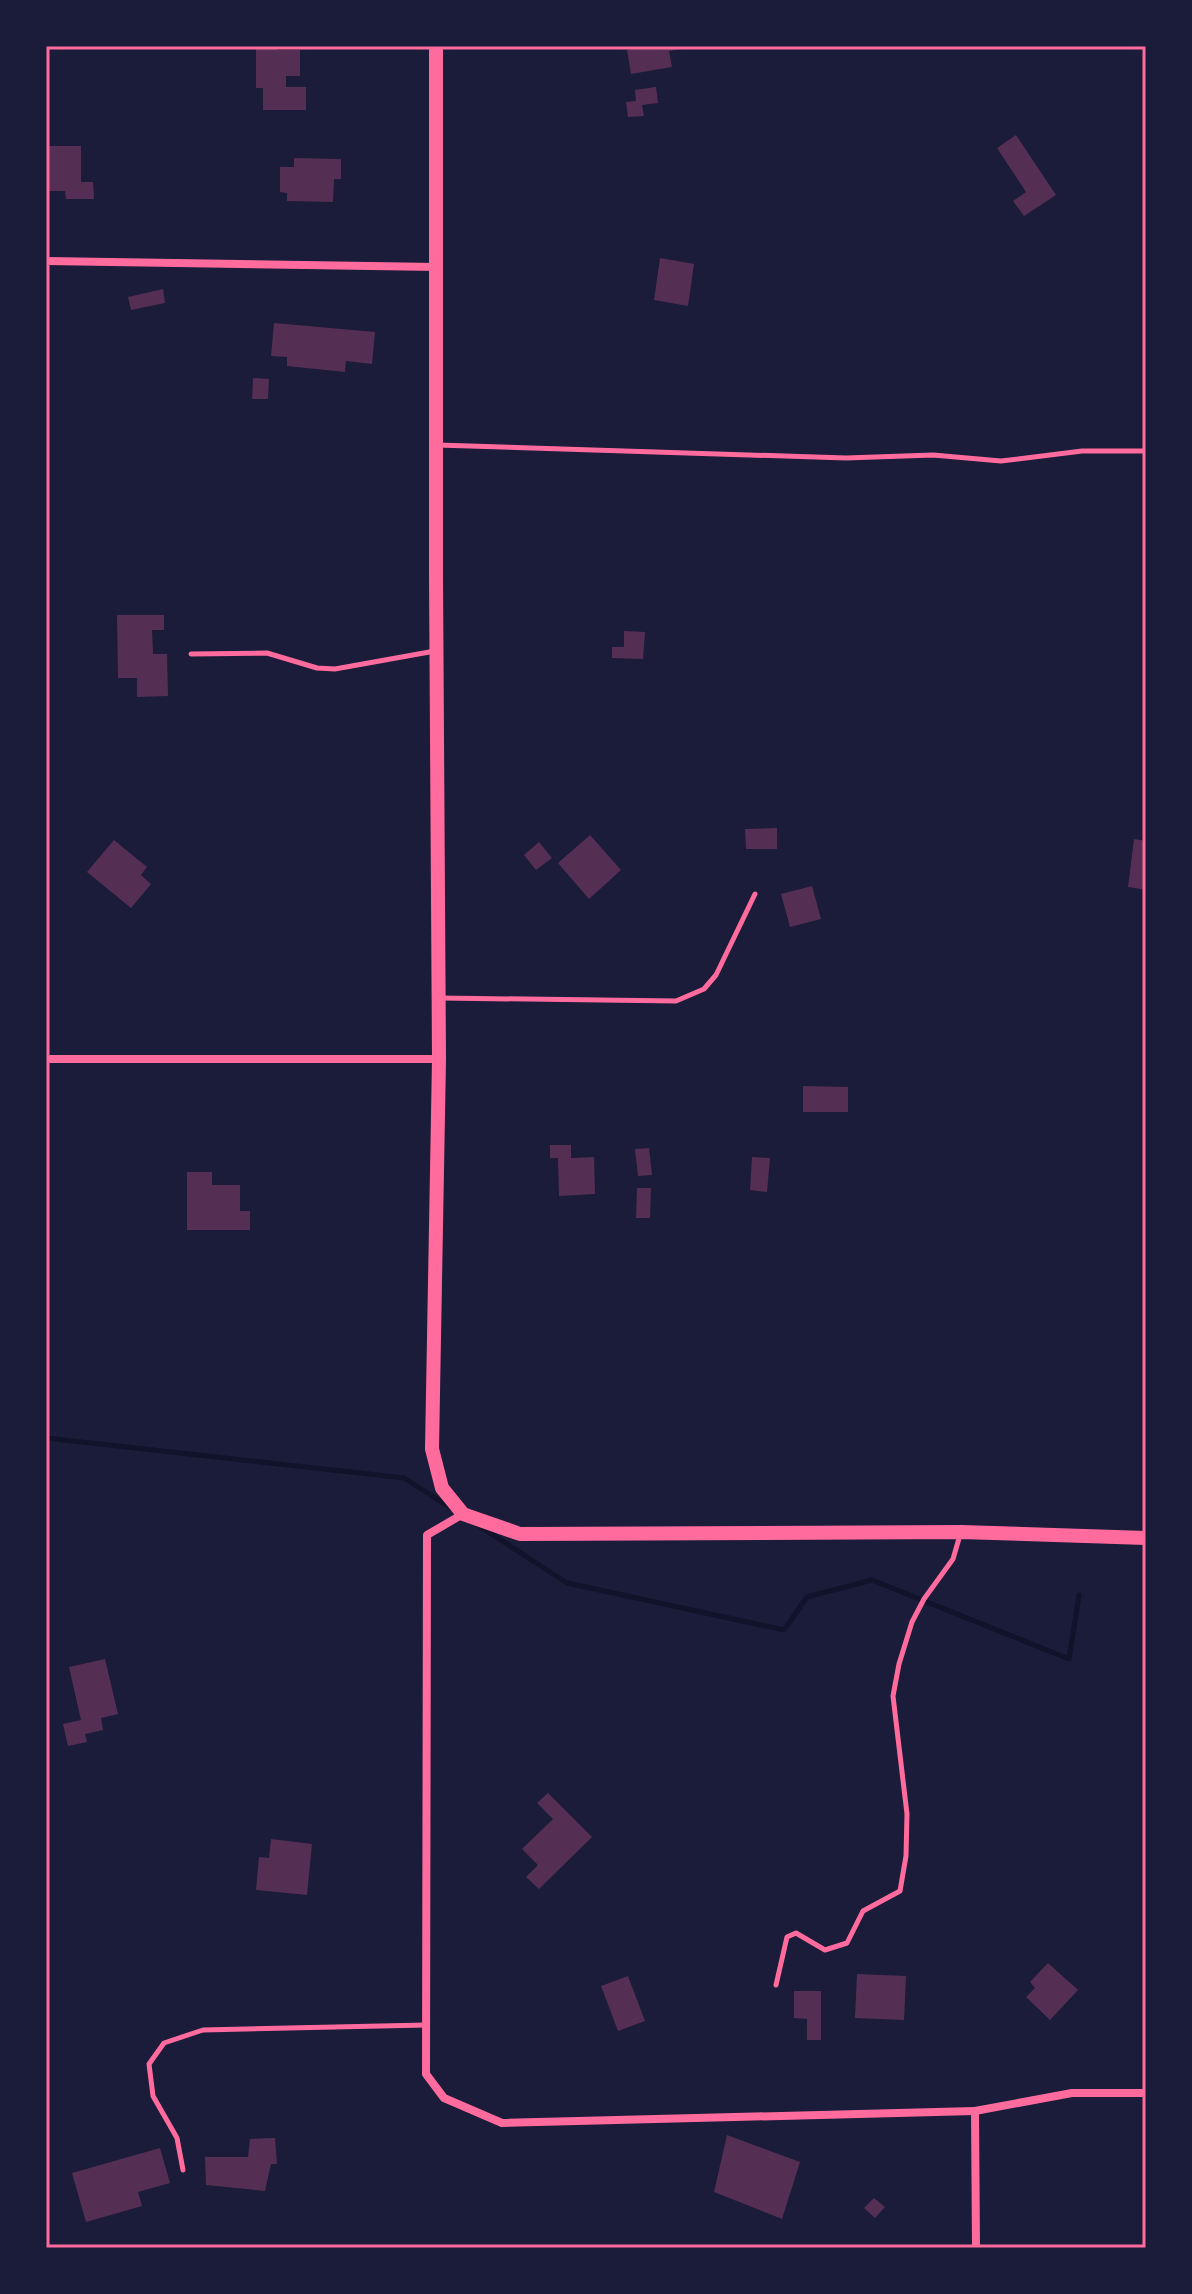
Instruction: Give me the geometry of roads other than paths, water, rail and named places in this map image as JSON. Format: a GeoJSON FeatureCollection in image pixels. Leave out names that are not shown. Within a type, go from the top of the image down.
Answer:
{"type":"FeatureCollection","features":[{"type":"Feature","properties":{"kind":"street"},"geometry":{"type":"LineString","coordinates":[[436,46],[439,1059],[432,1449],[442,1488],[463,1514],[520,1534],[961,1532],[1146,1538]]}},
{"type":"Feature","properties":{"kind":"street"},"geometry":{"type":"LineString","coordinates":[[46,261],[437,267]]}},
{"type":"Feature","properties":{"kind":"street"},"geometry":{"type":"LineString","coordinates":[[46,1059],[439,1059]]}},
{"type":"Feature","properties":{"kind":"street"},"geometry":{"type":"LineString","coordinates":[[463,1514],[427,1535],[426,2074],[444,2098],[502,2123],[975,2111],[1072,2093],[1146,2093]]}},
{"type":"Feature","properties":{"kind":"street"},"geometry":{"type":"LineString","coordinates":[[975,2111],[976,2248]]}},
{"type":"Feature","properties":{"kind":"lane"},"geometry":{"type":"LineString","coordinates":[[436,445],[846,458],[933,455],[1001,461],[1082,451],[1146,451]]}},
{"type":"Feature","properties":{"kind":"lane"},"geometry":{"type":"LineString","coordinates":[[191,654],[267,653],[317,668],[335,669],[436,651]]}},
{"type":"Feature","properties":{"kind":"lane"},"geometry":{"type":"LineString","coordinates":[[439,998],[676,1001],[704,989],[716,975],[755,894]]}},
{"type":"Feature","properties":{"kind":"lane"},"geometry":{"type":"LineString","coordinates":[[776,1985],[787,1937],[796,1933],[825,1950],[847,1943],[863,1911],[900,1891],[906,1856],[907,1814],[893,1696],[912,1622],[924,1599],[953,1559],[961,1532]]}},
{"type":"Feature","properties":{"kind":"lane"},"geometry":{"type":"LineString","coordinates":[[183,2170],[177,2138],[153,2096],[149,2064],[164,2043],[203,2030],[426,2025]]}},
{"type":"Feature","properties":{"kind":"waterway"},"geometry":{"type":"LineString","coordinates":[[46,1438],[404,1478],[451,1508]]}},
{"type":"Feature","properties":{"kind":"waterway"},"geometry":{"type":"LineString","coordinates":[[476,1524],[567,1583],[784,1630],[807,1597],[872,1580],[1069,1659],[1079,1595]]}}]}
